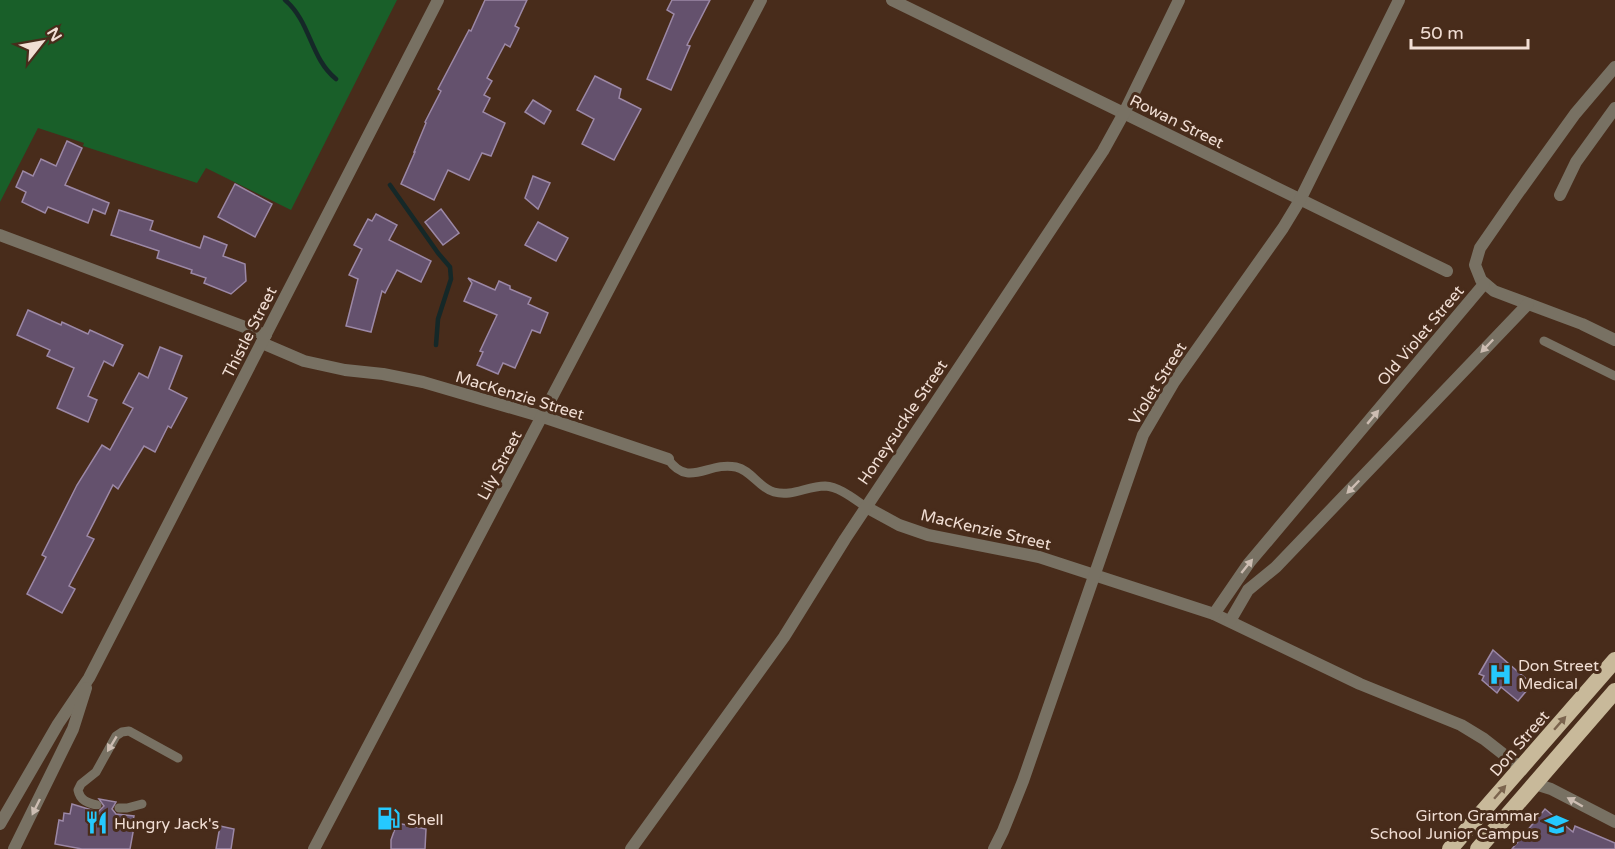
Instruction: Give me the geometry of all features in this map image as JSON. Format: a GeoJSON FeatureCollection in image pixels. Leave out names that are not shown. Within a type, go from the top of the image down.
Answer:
{"type":"FeatureCollection","features":[{"type":"Feature","properties":{"kind":"highway","name":"Don Street"},"geometry":{"type":"LineString","coordinates":[[1450,849],[1615,660]]}},
{"type":"Feature","properties":{"kind":"highway"},"geometry":{"type":"LineString","coordinates":[[1478,849],[1615,692]]}},
{"type":"Feature","properties":{"kind":"highway"},"geometry":{"type":"LineString","coordinates":[[1521,768],[1534,774],[1538,780]]}},
{"type":"Feature","properties":{"kind":"highway"},"geometry":{"type":"LineString","coordinates":[[1484,811],[1500,824]]}},
{"type":"Feature","properties":{"kind":"street","name":"Thistle Street"},"geometry":{"type":"LineString","coordinates":[[0,824],[58,724],[89,678],[438,0]]}},
{"type":"Feature","properties":{"kind":"street","name":"Lily Street"},"geometry":{"type":"LineString","coordinates":[[315,849],[761,0]]}},
{"type":"Feature","properties":{"kind":"street","name":"Rowan Street"},"geometry":{"type":"LineString","coordinates":[[892,0],[1448,271]]}},
{"type":"Feature","properties":{"kind":"street","name":"Honeysuckle Street"},"geometry":{"type":"LineString","coordinates":[[631,849],[784,637],[866,507],[1102,151],[1124,113],[1179,0]]}},
{"type":"Feature","properties":{"kind":"street","name":"Violet Street"},"geometry":{"type":"LineString","coordinates":[[994,849],[1023,781],[1136,454],[1152,417],[1300,200],[1399,0]]}},
{"type":"Feature","properties":{"kind":"street","name":"Old Violet Street"},"geometry":{"type":"LineString","coordinates":[[1214,614],[1249,563],[1484,284],[1475,268],[1479,248],[1561,133],[1615,67]]}},
{"type":"Feature","properties":{"kind":"street"},"geometry":{"type":"LineString","coordinates":[[1560,195],[1576,162],[1615,108]]}},
{"type":"Feature","properties":{"kind":"street","name":"MacKenzie Street"},"geometry":{"type":"LineString","coordinates":[[0,235],[264,339],[287,355],[312,364],[401,377],[543,417],[668,459]]}},
{"type":"Feature","properties":{"kind":"street"},"geometry":{"type":"LineString","coordinates":[[1484,284],[1494,291],[1569,319],[1615,340]]}},
{"type":"Feature","properties":{"kind":"street"},"geometry":{"type":"LineString","coordinates":[[1230,621],[1248,590],[1276,567],[1528,304]]}},
{"type":"Feature","properties":{"kind":"street","name":"MacKenzie Street"},"geometry":{"type":"LineString","coordinates":[[866,507],[899,525],[928,536],[1021,552],[1214,614],[1360,684],[1461,725],[1484,739],[1521,768]]}},
{"type":"Feature","properties":{"kind":"street","name":"Thistle Street"},"geometry":{"type":"LineString","coordinates":[[14,849],[73,729],[89,678]]}},
{"type":"Feature","properties":{"kind":"street"},"geometry":{"type":"LineString","coordinates":[[1538,780],[1615,822]]}},
{"type":"Feature","properties":{"kind":"lane"},"geometry":{"type":"LineString","coordinates":[[1544,341],[1615,376]]}},
{"type":"Feature","properties":{"kind":"lane","name":"MacKenzie Street"},"geometry":{"type":"LineString","coordinates":[[668,459],[674,468],[685,474],[721,466],[740,468],[761,486],[776,493],[831,487],[866,507]]}},
{"type":"Feature","properties":{"kind":"lane"},"geometry":{"type":"LineString","coordinates":[[97,805],[85,801],[78,790],[81,784],[96,772],[114,739],[122,732],[129,731],[178,758]]}},
{"type":"Feature","properties":{"kind":"lane"},"geometry":{"type":"LineString","coordinates":[[119,808],[142,804]]}},
{"type":"Feature","properties":{"kind":"green space"},"geometry":{"type":"Polygon","coordinates":[[[0,0],[397,0],[291,210],[206,168],[197,183],[83,146],[84,143],[38,128],[0,202],[0,0]]]}},
{"type":"Feature","properties":{"kind":"building"},"geometry":{"type":"Polygon","coordinates":[[[485,0],[527,0],[515,26],[519,28],[510,47],[505,44],[487,78],[492,81],[484,95],[490,98],[483,112],[505,123],[491,156],[482,153],[469,180],[448,170],[434,200],[401,184],[425,122],[441,91],[438,89],[469,30],[471,31],[485,0]]]}},
{"type":"Feature","properties":{"kind":"building"},"geometry":{"type":"Polygon","coordinates":[[[672,0],[710,0],[687,45],[690,46],[671,90],[647,79],[674,14],[667,10],[672,0]]]}},
{"type":"Feature","properties":{"kind":"building"},"geometry":{"type":"Polygon","coordinates":[[[595,76],[621,89],[619,98],[641,109],[614,160],[582,144],[594,119],[577,110],[595,76]]]}},
{"type":"Feature","properties":{"kind":"building"},"geometry":{"type":"Polygon","coordinates":[[[533,100],[551,111],[544,124],[525,112],[533,100]]]}},
{"type":"Feature","properties":{"kind":"building"},"geometry":{"type":"Polygon","coordinates":[[[67,141],[82,148],[65,185],[109,203],[105,214],[93,209],[88,223],[48,207],[45,213],[22,202],[26,192],[16,187],[23,171],[33,176],[41,159],[56,166],[67,141]]]}},
{"type":"Feature","properties":{"kind":"building"},"geometry":{"type":"Polygon","coordinates":[[[533,176],[550,183],[538,209],[525,198],[533,176]]]}},
{"type":"Feature","properties":{"kind":"building"},"geometry":{"type":"Polygon","coordinates":[[[235,184],[272,204],[255,237],[218,217],[235,184]]]}},
{"type":"Feature","properties":{"kind":"building"},"geometry":{"type":"Polygon","coordinates":[[[441,209],[459,233],[443,245],[425,222],[441,209]]]}},
{"type":"Feature","properties":{"kind":"building"},"geometry":{"type":"Polygon","coordinates":[[[119,210],[153,221],[150,230],[200,248],[204,236],[227,245],[223,256],[245,264],[246,281],[231,294],[204,283],[206,278],[191,273],[192,270],[157,258],[159,251],[111,235],[119,210]]]}},
{"type":"Feature","properties":{"kind":"building"},"geometry":{"type":"Polygon","coordinates":[[[376,214],[397,225],[389,240],[431,261],[421,282],[397,270],[385,293],[382,291],[371,332],[346,326],[358,279],[349,275],[362,249],[354,245],[368,219],[372,221],[376,214]]]}},
{"type":"Feature","properties":{"kind":"building"},"geometry":{"type":"Polygon","coordinates":[[[538,222],[568,238],[556,261],[525,245],[538,222]]]}},
{"type":"Feature","properties":{"kind":"building"},"geometry":{"type":"Polygon","coordinates":[[[468,278],[495,290],[499,281],[510,286],[510,289],[531,298],[528,304],[548,313],[540,333],[532,330],[515,368],[503,363],[498,374],[477,365],[483,352],[480,351],[497,315],[464,301],[472,283],[468,278]]]}},
{"type":"Feature","properties":{"kind":"building"},"geometry":{"type":"Polygon","coordinates":[[[28,310],[88,334],[90,330],[123,345],[113,366],[104,361],[88,396],[97,400],[88,422],[57,408],[74,368],[47,356],[50,350],[17,335],[28,310]]]}},
{"type":"Feature","properties":{"kind":"building"},"geometry":{"type":"Polygon","coordinates":[[[160,347],[182,356],[169,389],[187,398],[171,428],[168,426],[155,452],[144,446],[118,489],[113,485],[87,536],[94,539],[69,586],[75,589],[62,613],[27,594],[46,557],[42,555],[77,485],[102,445],[110,450],[133,408],[123,403],[139,373],[148,378],[160,347]]]}},
{"type":"Feature","properties":{"kind":"building","name":"Don Street Medical"},"geometry":{"type":"Polygon","coordinates":[[[1493,650],[1532,684],[1518,701],[1501,687],[1497,693],[1482,680],[1484,676],[1479,674],[1493,650]]]}},
{"type":"Feature","properties":{"kind":"building","name":"Hungry Jack's"},"geometry":{"type":"Polygon","coordinates":[[[99,799],[116,802],[112,809],[116,814],[134,816],[130,849],[82,849],[55,844],[59,820],[63,821],[64,813],[70,814],[72,804],[98,812],[104,806],[99,799]]]}},
{"type":"Feature","properties":{"kind":"building","name":"Girton Grammar School Junior Campus"},"geometry":{"type":"Polygon","coordinates":[[[1545,809],[1573,832],[1575,826],[1615,843],[1615,849],[1512,849],[1545,809]]]}},
{"type":"Feature","properties":{"kind":"building"},"geometry":{"type":"Polygon","coordinates":[[[397,823],[426,829],[425,849],[391,849],[391,840],[397,823]]]}},
{"type":"Feature","properties":{"kind":"building"},"geometry":{"type":"Polygon","coordinates":[[[220,826],[234,829],[231,849],[216,849],[220,826]]]}},
{"type":"Feature","properties":{"kind":"waterway"},"geometry":{"type":"LineString","coordinates":[[285,0],[300,19],[321,61],[336,79]]}},
{"type":"Feature","properties":{"kind":"waterway"},"geometry":{"type":"LineString","coordinates":[[390,185],[450,267],[451,279],[438,319],[436,345]]}},
{"type":"Feature","properties":{"kind":"place","name":"Don Street Medical"},"geometry":{"type":"Point","coordinates":[1500,674]}},
{"type":"Feature","properties":{"kind":"place","name":"Shell"},"geometry":{"type":"Point","coordinates":[389,819]}},
{"type":"Feature","properties":{"kind":"place","name":"Hungry Jack's"},"geometry":{"type":"Point","coordinates":[96,823]}},
{"type":"Feature","properties":{"kind":"place","name":"Girton Grammar School Junior Campus"},"geometry":{"type":"Point","coordinates":[1557,824]}}]}
